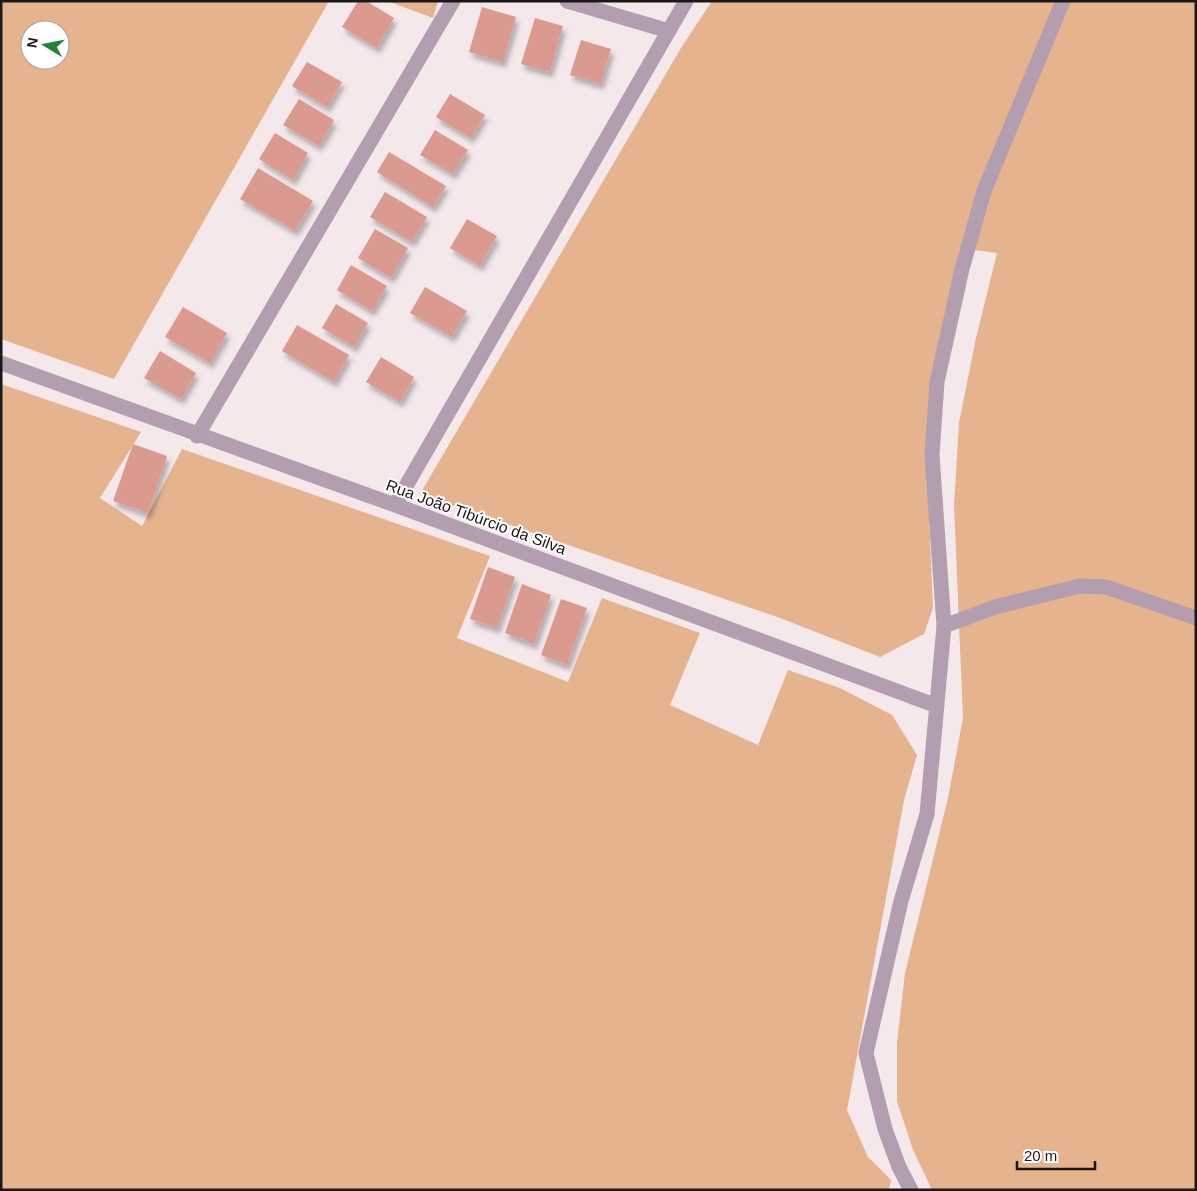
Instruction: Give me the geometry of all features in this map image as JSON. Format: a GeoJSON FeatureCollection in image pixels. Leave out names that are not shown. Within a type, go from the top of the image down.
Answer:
{"type":"FeatureCollection","features":[{"type":"Feature","properties":{"kind":"street"},"geometry":{"type":"LineString","coordinates":[[197,436],[453,1]]}},
{"type":"Feature","properties":{"kind":"street"},"geometry":{"type":"LineString","coordinates":[[567,1],[669,32]]}},
{"type":"Feature","properties":{"kind":"street"},"geometry":{"type":"LineString","coordinates":[[395,505],[686,1]]}},
{"type":"Feature","properties":{"kind":"street"},"geometry":{"type":"LineString","coordinates":[[911,1190],[899,1167],[885,1129],[866,1053],[900,901],[927,814],[944,626],[932,455],[937,382],[962,269],[984,190],[1063,1]]}},
{"type":"Feature","properties":{"kind":"street","name":"Rua João Tibúrcio da Silva"},"geometry":{"type":"LineString","coordinates":[[1,363],[197,436],[395,505],[937,706]]}},
{"type":"Feature","properties":{"kind":"street"},"geometry":{"type":"LineString","coordinates":[[944,626],[994,607],[1080,586],[1106,587],[1196,618]]}},
{"type":"Feature","properties":{"kind":"shaded area"},"geometry":{"type":"Polygon","coordinates":[[[1,1],[329,1],[114,379],[1,339],[1,1]]]}},
{"type":"Feature","properties":{"kind":"shaded area"},"geometry":{"type":"Polygon","coordinates":[[[387,1],[438,1],[433,18],[387,1]]]}},
{"type":"Feature","properties":{"kind":"shaded area"},"geometry":{"type":"Polygon","coordinates":[[[712,1],[1196,1],[1196,1190],[932,1190],[913,1150],[897,1101],[897,1043],[905,973],[948,798],[963,718],[954,505],[959,423],[976,338],[997,253],[960,248],[941,340],[929,513],[933,608],[924,634],[880,657],[780,618],[420,494],[681,48],[712,1]]]}},
{"type":"Feature","properties":{"kind":"shaded area"},"geometry":{"type":"Polygon","coordinates":[[[1,384],[141,432],[100,498],[142,526],[182,449],[490,556],[457,638],[568,682],[602,598],[700,633],[670,705],[758,745],[788,670],[840,688],[892,715],[917,755],[904,800],[847,1110],[868,1157],[891,1180],[889,1190],[1,1190],[1,384]]]}},
{"type":"Feature","properties":{"kind":"building"},"geometry":{"type":"Polygon","coordinates":[[[358,1],[366,1],[394,18],[377,48],[342,27],[358,1]]]}},
{"type":"Feature","properties":{"kind":"building"},"geometry":{"type":"Polygon","coordinates":[[[482,7],[516,17],[503,62],[469,52],[482,7]]]}},
{"type":"Feature","properties":{"kind":"building"},"geometry":{"type":"Polygon","coordinates":[[[535,18],[563,26],[550,72],[521,64],[535,18]]]}},
{"type":"Feature","properties":{"kind":"building"},"geometry":{"type":"Polygon","coordinates":[[[581,40],[611,49],[601,84],[570,75],[581,40]]]}},
{"type":"Feature","properties":{"kind":"building"},"geometry":{"type":"Polygon","coordinates":[[[307,62],[342,82],[327,107],[292,86],[307,62]]]}},
{"type":"Feature","properties":{"kind":"building"},"geometry":{"type":"Polygon","coordinates":[[[450,94],[485,115],[471,138],[436,117],[450,94]]]}},
{"type":"Feature","properties":{"kind":"building"},"geometry":{"type":"Polygon","coordinates":[[[299,99],[334,120],[319,146],[283,125],[299,99]]]}},
{"type":"Feature","properties":{"kind":"building"},"geometry":{"type":"Polygon","coordinates":[[[435,130],[468,150],[453,174],[420,155],[435,130]]]}},
{"type":"Feature","properties":{"kind":"building"},"geometry":{"type":"Polygon","coordinates":[[[275,133],[308,153],[293,180],[259,159],[275,133]]]}},
{"type":"Feature","properties":{"kind":"building"},"geometry":{"type":"Polygon","coordinates":[[[389,152],[446,186],[433,207],[377,172],[389,152]]]}},
{"type":"Feature","properties":{"kind":"building"},"geometry":{"type":"Polygon","coordinates":[[[258,168],[313,201],[295,231],[240,199],[258,168]]]}},
{"type":"Feature","properties":{"kind":"building"},"geometry":{"type":"Polygon","coordinates":[[[385,192],[427,217],[412,242],[370,217],[385,192]]]}},
{"type":"Feature","properties":{"kind":"building"},"geometry":{"type":"Polygon","coordinates":[[[467,219],[497,236],[480,266],[450,248],[467,219]]]}},
{"type":"Feature","properties":{"kind":"building"},"geometry":{"type":"Polygon","coordinates":[[[375,229],[408,248],[391,278],[358,258],[375,229]]]}},
{"type":"Feature","properties":{"kind":"building"},"geometry":{"type":"Polygon","coordinates":[[[351,265],[387,286],[372,311],[337,290],[351,265]]]}},
{"type":"Feature","properties":{"kind":"building"},"geometry":{"type":"Polygon","coordinates":[[[425,287],[467,311],[452,337],[410,313],[425,287]]]}},
{"type":"Feature","properties":{"kind":"building"},"geometry":{"type":"Polygon","coordinates":[[[336,304],[368,323],[354,347],[322,328],[336,304]]]}},
{"type":"Feature","properties":{"kind":"building"},"geometry":{"type":"Polygon","coordinates":[[[183,307],[227,333],[210,363],[165,337],[183,307]]]}},
{"type":"Feature","properties":{"kind":"building"},"geometry":{"type":"Polygon","coordinates":[[[297,325],[349,355],[334,382],[282,351],[297,325]]]}},
{"type":"Feature","properties":{"kind":"building"},"geometry":{"type":"Polygon","coordinates":[[[160,351],[196,373],[181,399],[144,378],[160,351]]]}},
{"type":"Feature","properties":{"kind":"building"},"geometry":{"type":"Polygon","coordinates":[[[381,357],[414,377],[400,402],[366,382],[381,357]]]}},
{"type":"Feature","properties":{"kind":"building"},"geometry":{"type":"Polygon","coordinates":[[[133,444],[167,456],[148,513],[113,501],[133,444]]]}},
{"type":"Feature","properties":{"kind":"building"},"geometry":{"type":"Polygon","coordinates":[[[488,567],[515,577],[497,628],[470,619],[488,567]]]}},
{"type":"Feature","properties":{"kind":"building"},"geometry":{"type":"Polygon","coordinates":[[[522,584],[551,595],[534,644],[505,633],[522,584]]]}},
{"type":"Feature","properties":{"kind":"building"},"geometry":{"type":"Polygon","coordinates":[[[561,599],[587,608],[567,665],[541,655],[561,599]]]}}]}
